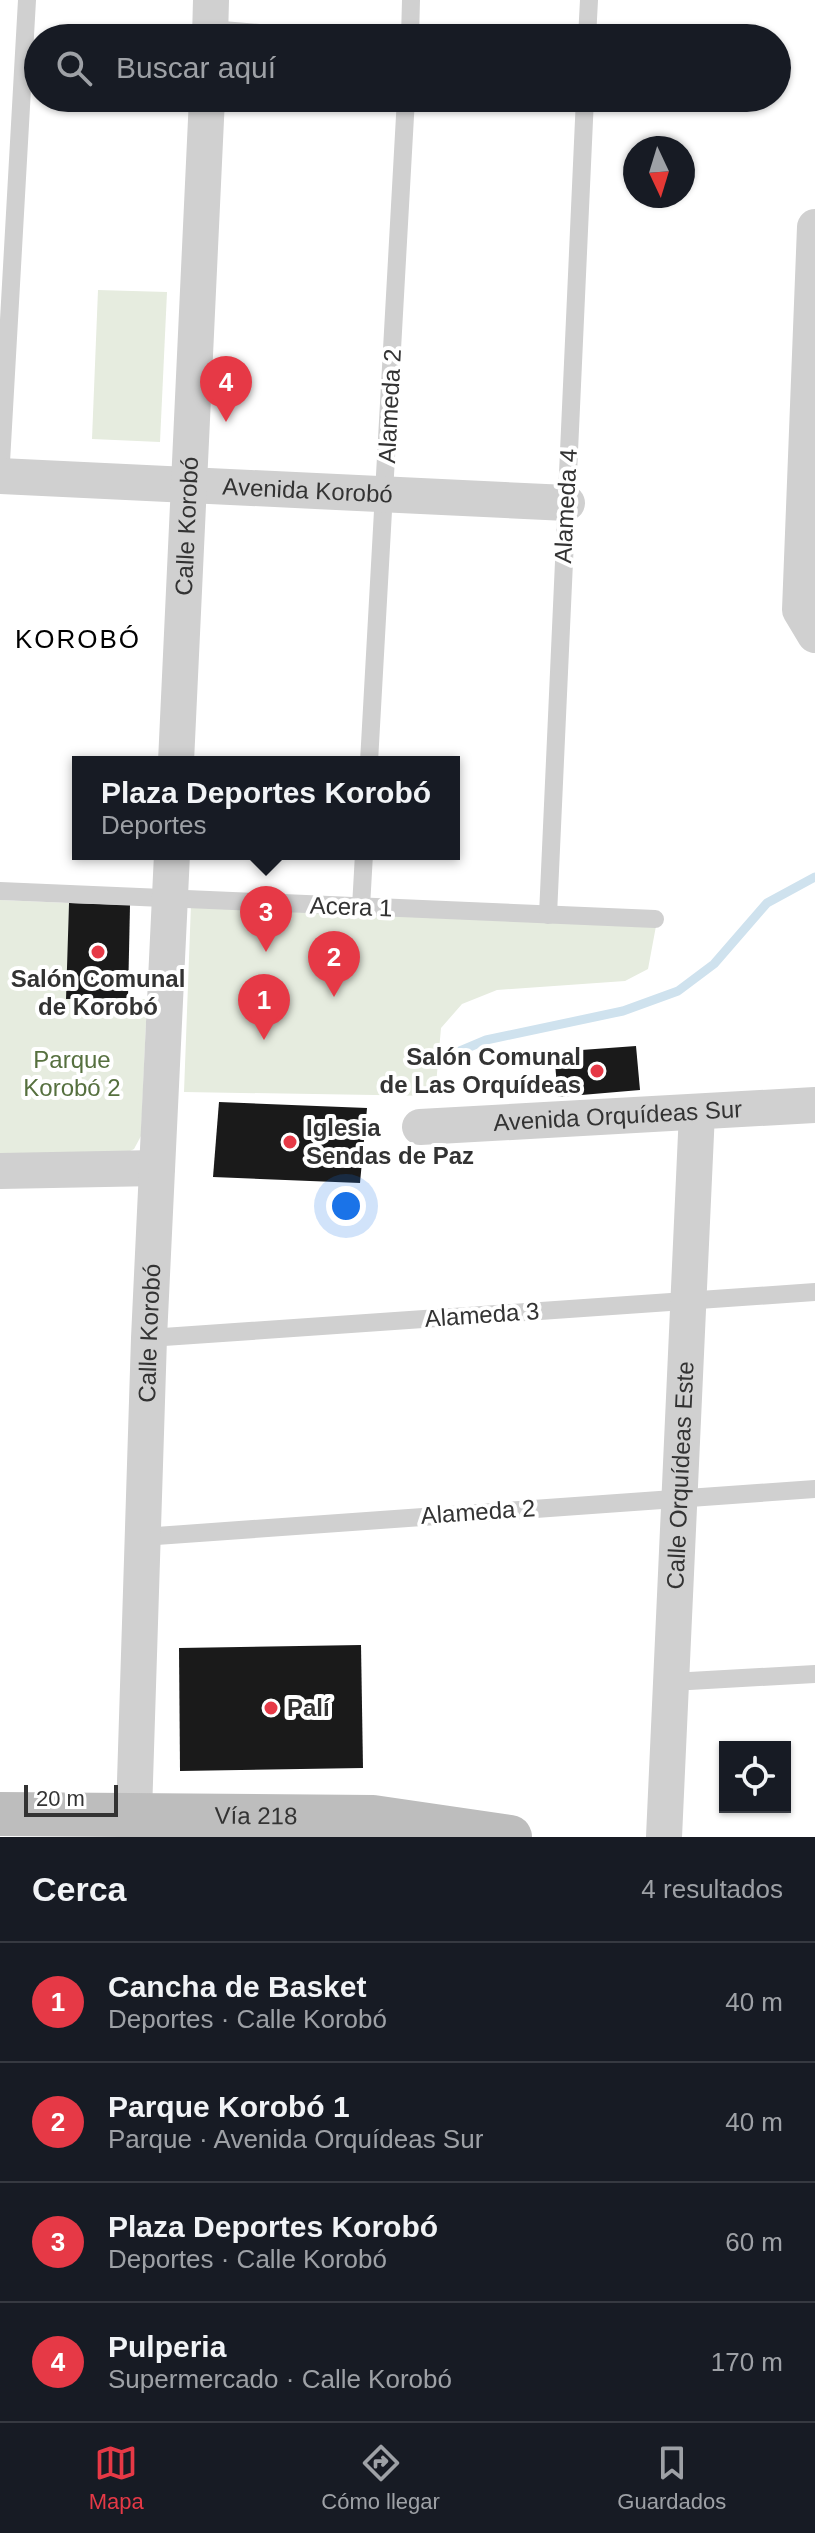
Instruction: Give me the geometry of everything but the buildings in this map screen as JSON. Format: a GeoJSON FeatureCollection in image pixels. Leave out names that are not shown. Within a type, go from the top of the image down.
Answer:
{"type":"FeatureCollection","features":[{"type":"Feature","properties":{"kind":"main road","name":"Vía 218"},"geometry":{"type":"LineString","coordinates":[[0,1814],[373,1817],[510,1837]]}},
{"type":"Feature","properties":{"kind":"street","name":"Calle Korobó"},"geometry":{"type":"LineString","coordinates":[[176,756],[206,112]]}},
{"type":"Feature","properties":{"kind":"street"},"geometry":{"type":"LineString","coordinates":[[815,227],[800,610],[815,635]]}},
{"type":"Feature","properties":{"kind":"street","name":"Avenida Korobó"},"geometry":{"type":"LineString","coordinates":[[0,476],[567,503]]}},
{"type":"Feature","properties":{"kind":"street","name":"Calle Korobó"},"geometry":{"type":"LineString","coordinates":[[134,1813],[149,1338],[172,860]]}},
{"type":"Feature","properties":{"kind":"street","name":"Avenida Orquídeas Sur"},"geometry":{"type":"LineString","coordinates":[[420,1127],[815,1105]]}},
{"type":"Feature","properties":{"kind":"street","name":"Calle Orquídeas Este"},"geometry":{"type":"LineString","coordinates":[[664,1837],[697,1112]]}},
{"type":"Feature","properties":{"kind":"street"},"geometry":{"type":"LineString","coordinates":[[0,1171],[157,1168]]}},
{"type":"Feature","properties":{"kind":"lane"},"geometry":{"type":"LineString","coordinates":[[26,24],[27,0]]}},
{"type":"Feature","properties":{"kind":"lane"},"geometry":{"type":"LineString","coordinates":[[410,24],[411,0]]}},
{"type":"Feature","properties":{"kind":"lane"},"geometry":{"type":"LineString","coordinates":[[588,24],[589,0]]}},
{"type":"Feature","properties":{"kind":"lane"},"geometry":{"type":"LineString","coordinates":[[0,487],[24,53]]}},
{"type":"Feature","properties":{"kind":"lane","name":"Alameda 2"},"geometry":{"type":"LineString","coordinates":[[369,756],[405,112]]}},
{"type":"Feature","properties":{"kind":"lane","name":"Alameda 4"},"geometry":{"type":"LineString","coordinates":[[548,915],[584,112]]}},
{"type":"Feature","properties":{"kind":"lane"},"geometry":{"type":"LineString","coordinates":[[361,907],[364,860]]}},
{"type":"Feature","properties":{"kind":"lane","name":"Acera 1"},"geometry":{"type":"LineString","coordinates":[[0,891],[655,919]]}},
{"type":"Feature","properties":{"kind":"lane","name":"Alameda 3"},"geometry":{"type":"LineString","coordinates":[[149,1338],[815,1292]]}},
{"type":"Feature","properties":{"kind":"lane","name":"Alameda 2"},"geometry":{"type":"LineString","coordinates":[[142,1537],[815,1489]]}},
{"type":"Feature","properties":{"kind":"lane"},"geometry":{"type":"LineString","coordinates":[[672,1682],[815,1674]]}},
{"type":"Feature","properties":{"kind":"green space"},"geometry":{"type":"Polygon","coordinates":[[[98,290],[167,292],[160,442],[92,439],[98,290]]]}},
{"type":"Feature","properties":{"kind":"green space","name":"Parque Korobó 2"},"geometry":{"type":"Polygon","coordinates":[[[0,900],[69,903],[67,998],[147,999],[141,1136],[134,1149],[122,1155],[0,1153],[0,900]]]}},
{"type":"Feature","properties":{"kind":"green space"},"geometry":{"type":"Polygon","coordinates":[[[191,904],[656,926],[648,969],[625,981],[497,990],[462,1004],[441,1028],[435,1096],[184,1092],[191,904]]]}},
{"type":"Feature","properties":{"kind":"waterway"},"geometry":{"type":"LineString","coordinates":[[441,1059],[486,1040],[623,1011],[678,991],[714,964],[767,903],[815,877]]}},
{"type":"Feature","properties":{"kind":"place","name":"Pulperia"},"geometry":{"type":"Point","coordinates":[226,422]}},
{"type":"Feature","properties":{"kind":"place","name":"Salón Comunal de Korobó"},"geometry":{"type":"Point","coordinates":[98,952]}},
{"type":"Feature","properties":{"kind":"place","name":"Plaza Deportes Korobó"},"geometry":{"type":"Point","coordinates":[266,952]}},
{"type":"Feature","properties":{"kind":"place","name":"Parque Korobó 1"},"geometry":{"type":"Point","coordinates":[334,997]}},
{"type":"Feature","properties":{"kind":"place","name":"Cancha de Basket"},"geometry":{"type":"Point","coordinates":[264,1040]}},
{"type":"Feature","properties":{"kind":"place","name":"Salón Comunal de Las Orquídeas"},"geometry":{"type":"Point","coordinates":[597,1071]}},
{"type":"Feature","properties":{"kind":"place","name":"Iglesia Sendas de Paz"},"geometry":{"type":"Point","coordinates":[290,1142]}},
{"type":"Feature","properties":{"kind":"place","name":"Palí"},"geometry":{"type":"Point","coordinates":[271,1708]}},
{"type":"Feature","properties":{"kind":"district","name":"KOROBÓ"},"geometry":{"type":"Point","coordinates":[78,639]}}]}
